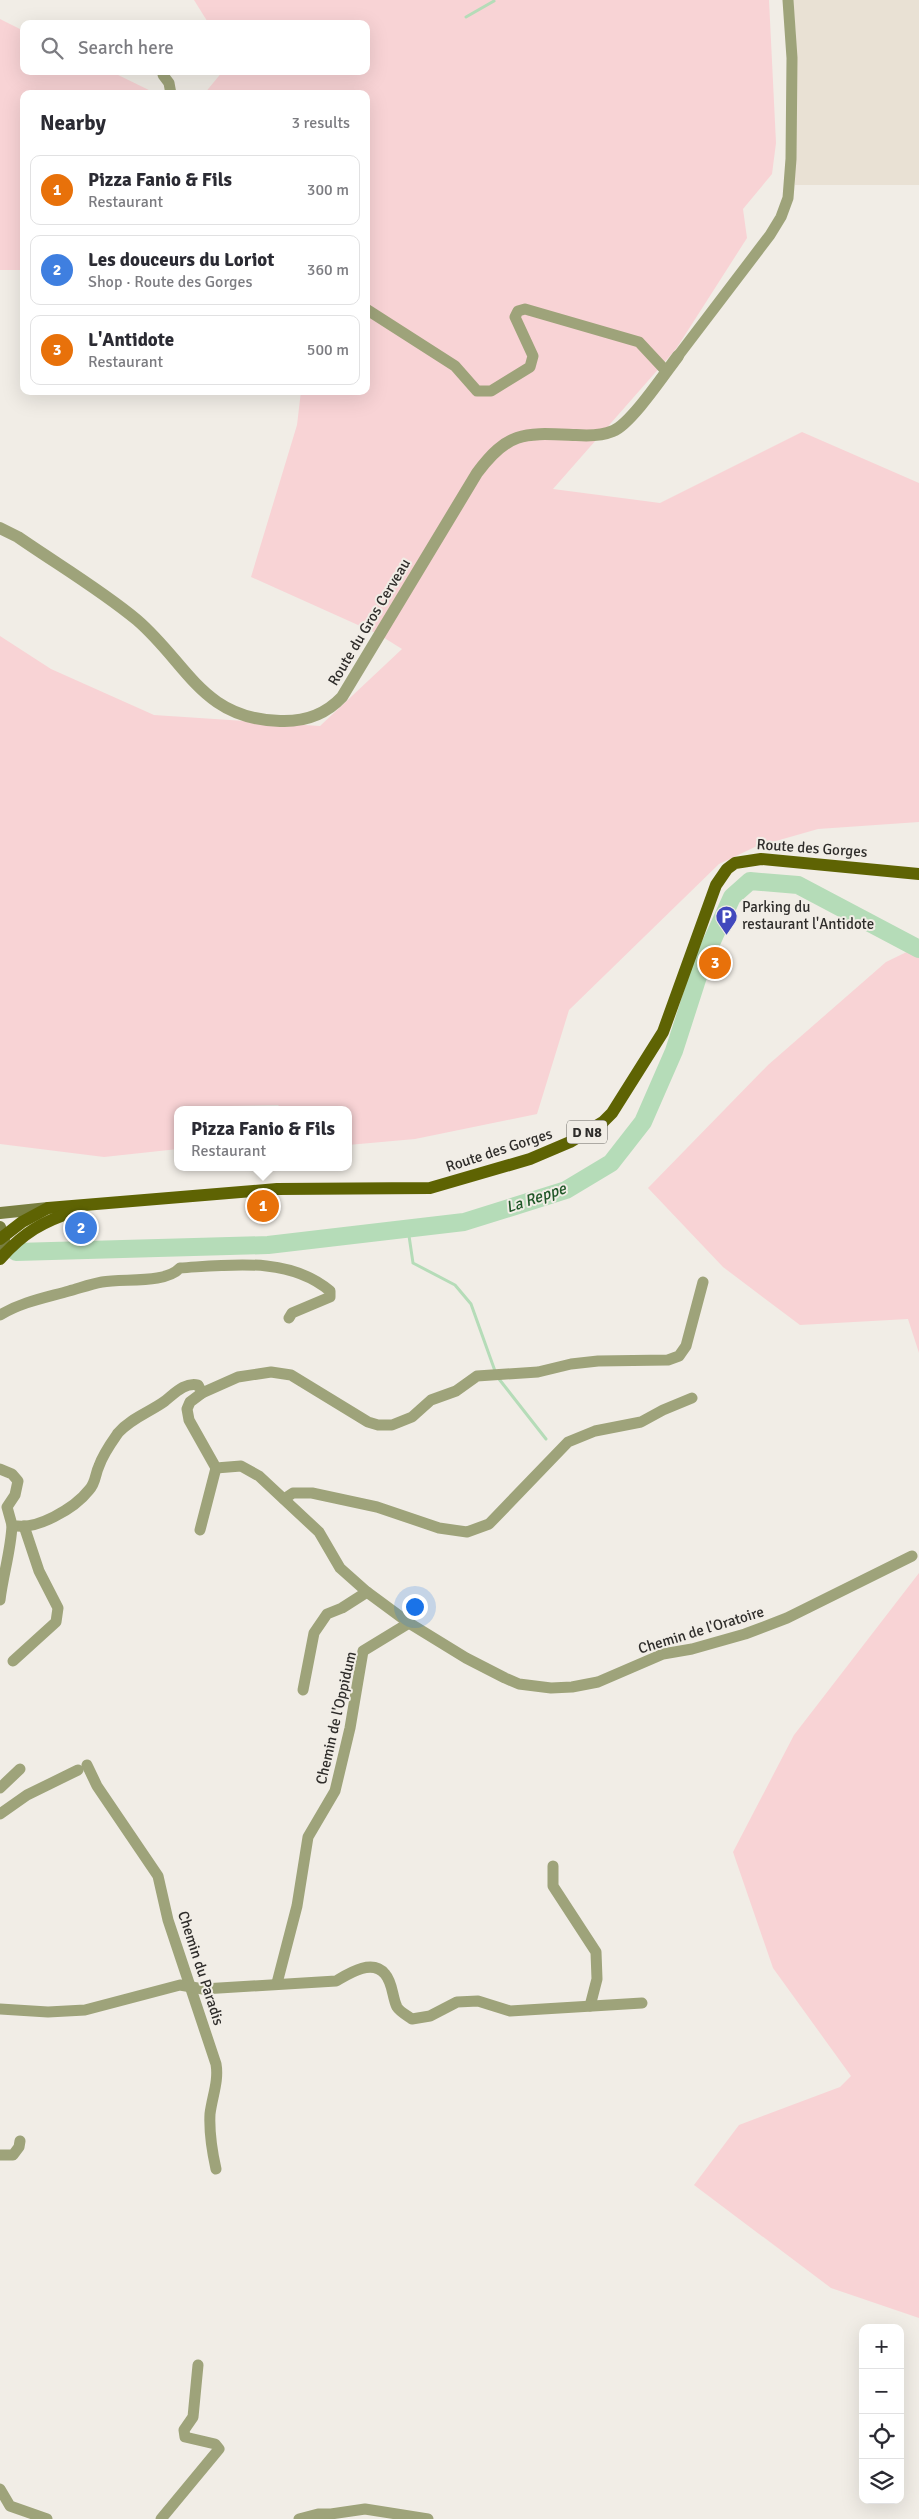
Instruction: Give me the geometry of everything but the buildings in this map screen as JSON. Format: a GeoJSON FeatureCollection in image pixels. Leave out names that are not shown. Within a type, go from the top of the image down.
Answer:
{"type":"FeatureCollection","features":[{"type":"Feature","properties":{"kind":"main road","name":"Route des Gorges"},"geometry":{"type":"LineString","coordinates":[[0,1259],[3,1239],[32,1216],[48,1208],[277,1189],[430,1188],[550,1152],[603,1122],[620,1103],[663,1032],[716,885],[727,869],[746,860],[769,859],[919,874]]}},
{"type":"Feature","properties":{"kind":"main road","name":"Route des Gorges"},"geometry":{"type":"LineString","coordinates":[[3,1239],[34,1229],[56,1218],[100,1205]]}},
{"type":"Feature","properties":{"kind":"main road"},"geometry":{"type":"LineString","coordinates":[[0,1213],[48,1208]]}},
{"type":"Feature","properties":{"kind":"street"},"geometry":{"type":"LineString","coordinates":[[678,356],[770,235],[781,217],[788,198],[791,159],[792,58],[788,0]]}},
{"type":"Feature","properties":{"kind":"street"},"geometry":{"type":"LineString","coordinates":[[163,75],[169,83],[170,90]]}},
{"type":"Feature","properties":{"kind":"street"},"geometry":{"type":"LineString","coordinates":[[370,312],[456,366],[478,391],[491,391],[530,367],[533,356],[515,317],[518,311],[525,309],[639,342],[666,371]]}},
{"type":"Feature","properties":{"kind":"street","name":"Route du Gros Cerveau"},"geometry":{"type":"LineString","coordinates":[[0,528],[18,537],[136,620],[156,639],[199,690],[214,702],[235,713],[263,721],[292,721],[315,716],[333,706],[342,698],[477,473],[491,454],[506,442],[521,436],[537,433],[596,436],[615,430],[628,418],[678,356]]}},
{"type":"Feature","properties":{"kind":"street"},"geometry":{"type":"LineString","coordinates":[[0,1315],[16,1305],[102,1282],[136,1278],[154,1279],[174,1274],[180,1268],[256,1264],[306,1276],[330,1291],[330,1298],[292,1313],[290,1318]]}},
{"type":"Feature","properties":{"kind":"street"},"geometry":{"type":"LineString","coordinates":[[200,1530],[216,1468],[189,1420],[187,1409],[190,1402],[202,1393],[238,1377],[271,1372],[291,1375],[368,1422],[378,1425],[392,1425],[412,1417],[431,1400],[456,1391],[477,1376],[538,1372],[571,1364],[598,1361],[668,1360],[680,1356],[686,1346],[703,1282]]}},
{"type":"Feature","properties":{"kind":"street"},"geometry":{"type":"LineString","coordinates":[[18,1526],[59,1515],[89,1491],[95,1481],[101,1460],[120,1431],[130,1422],[163,1403],[180,1389],[192,1384],[198,1385],[202,1393]]}},
{"type":"Feature","properties":{"kind":"street"},"geometry":{"type":"LineString","coordinates":[[284,1499],[293,1492],[312,1493],[377,1507],[439,1528],[466,1532],[479,1530],[489,1524],[568,1442],[595,1431],[641,1422],[692,1398]]}},
{"type":"Feature","properties":{"kind":"street","name":"Chemin de l'Oratoire"},"geometry":{"type":"LineString","coordinates":[[216,1468],[241,1466],[259,1476],[319,1532],[340,1568],[367,1592],[410,1623],[466,1658],[519,1684],[551,1688],[572,1687],[598,1682],[663,1654],[692,1649],[745,1634],[786,1618],[912,1556]]}},
{"type":"Feature","properties":{"kind":"street"},"geometry":{"type":"LineString","coordinates":[[0,1469],[12,1474],[18,1482],[15,1495],[7,1507],[58,1608],[56,1622],[13,1660]]}},
{"type":"Feature","properties":{"kind":"street"},"geometry":{"type":"LineString","coordinates":[[0,1600],[2,1575],[18,1526]]}},
{"type":"Feature","properties":{"kind":"street"},"geometry":{"type":"LineString","coordinates":[[303,1690],[314,1633],[327,1614],[342,1608],[367,1592]]}},
{"type":"Feature","properties":{"kind":"street","name":"Chemin de l'Oppidum"},"geometry":{"type":"LineString","coordinates":[[277,1984],[296,1906],[308,1837],[335,1791],[350,1728],[364,1651],[410,1623]]}},
{"type":"Feature","properties":{"kind":"street","name":"Chemin du Paradis"},"geometry":{"type":"LineString","coordinates":[[0,1814],[27,1795],[83,1768],[158,1876],[168,1920],[192,1986],[218,2074],[210,2114],[210,2142],[216,2169]]}},
{"type":"Feature","properties":{"kind":"street"},"geometry":{"type":"LineString","coordinates":[[0,1788],[20,1769]]}},
{"type":"Feature","properties":{"kind":"street"},"geometry":{"type":"LineString","coordinates":[[553,1866],[553,1886],[596,1952],[597,1979],[590,2006]]}},
{"type":"Feature","properties":{"kind":"street"},"geometry":{"type":"LineString","coordinates":[[0,2009],[48,2012],[85,2010],[180,1985],[203,1989],[336,1982],[354,1970],[377,1968],[385,1974],[398,2008],[412,2019],[430,2016],[457,2002],[478,2001],[510,2012],[642,2003]]}},
{"type":"Feature","properties":{"kind":"street"},"geometry":{"type":"LineString","coordinates":[[0,2155],[13,2155],[19,2147],[20,2141]]}},
{"type":"Feature","properties":{"kind":"street"},"geometry":{"type":"LineString","coordinates":[[161,2519],[219,2449],[215,2444],[185,2437],[184,2430],[193,2417],[198,2365]]}},
{"type":"Feature","properties":{"kind":"street"},"geometry":{"type":"LineString","coordinates":[[0,2488],[10,2506],[47,2519]]}},
{"type":"Feature","properties":{"kind":"street"},"geometry":{"type":"LineString","coordinates":[[299,2519],[318,2514],[365,2509],[428,2519]]}},
{"type":"Feature","properties":{"kind":"shaded area"},"geometry":{"type":"Polygon","coordinates":[[[194,0],[769,0],[776,143],[772,174],[743,209],[747,238],[676,349],[553,489],[660,503],[802,432],[919,483],[919,822],[818,829],[755,847],[719,864],[569,1010],[537,1114],[415,1139],[352,1145],[352,1106],[174,1106],[174,1149],[104,1157],[0,1144],[0,636],[51,669],[154,715],[320,726],[402,649],[378,634],[251,577],[297,425],[301,395],[370,395],[370,90],[207,90],[220,75],[370,75],[370,20],[206,20],[194,0]]]}},
{"type":"Feature","properties":{"kind":"shaded area"},"geometry":{"type":"Polygon","coordinates":[[[793,0],[919,0],[919,185],[795,185],[796,37],[793,0]]]}},
{"type":"Feature","properties":{"kind":"shaded area"},"geometry":{"type":"Polygon","coordinates":[[[0,19],[20,29],[20,75],[118,75],[149,90],[20,90],[20,270],[0,270],[0,19]]]}},
{"type":"Feature","properties":{"kind":"shaded area"},"geometry":{"type":"Polygon","coordinates":[[[919,946],[919,1353],[908,1319],[800,1325],[723,1267],[648,1188],[768,1065],[886,962],[919,946]]]}},
{"type":"Feature","properties":{"kind":"shaded area"},"geometry":{"type":"Polygon","coordinates":[[[919,1573],[919,2318],[831,2288],[694,2185],[739,2125],[840,2087],[851,2076],[773,1968],[733,1852],[794,1735],[919,1573]]]}},
{"type":"Feature","properties":{"kind":"waterway"},"geometry":{"type":"LineString","coordinates":[[466,17],[494,1]]}},
{"type":"Feature","properties":{"kind":"waterway","name":"La Reppe"},"geometry":{"type":"LineString","coordinates":[[16,1252],[268,1245],[464,1222],[566,1190],[611,1163],[643,1122],[674,1051],[703,961],[732,897],[750,881],[798,885],[919,949]]}},
{"type":"Feature","properties":{"kind":"waterway"},"geometry":{"type":"LineString","coordinates":[[408,1229],[413,1263],[455,1285],[471,1304],[495,1371]]}},
{"type":"Feature","properties":{"kind":"waterway"},"geometry":{"type":"LineString","coordinates":[[499,1379],[546,1439]]}},
{"type":"Feature","properties":{"kind":"place","name":"Parking du restaurant l'Antidote"},"geometry":{"type":"Point","coordinates":[726,935]}},
{"type":"Feature","properties":{"kind":"place","name":"L'Antidote"},"geometry":{"type":"Point","coordinates":[715,963]}},
{"type":"Feature","properties":{"kind":"place","name":"Pizza Fanio & Fils"},"geometry":{"type":"Point","coordinates":[263,1206]}},
{"type":"Feature","properties":{"kind":"place","name":"Les douceurs du Loriot"},"geometry":{"type":"Point","coordinates":[81,1228]}}]}
